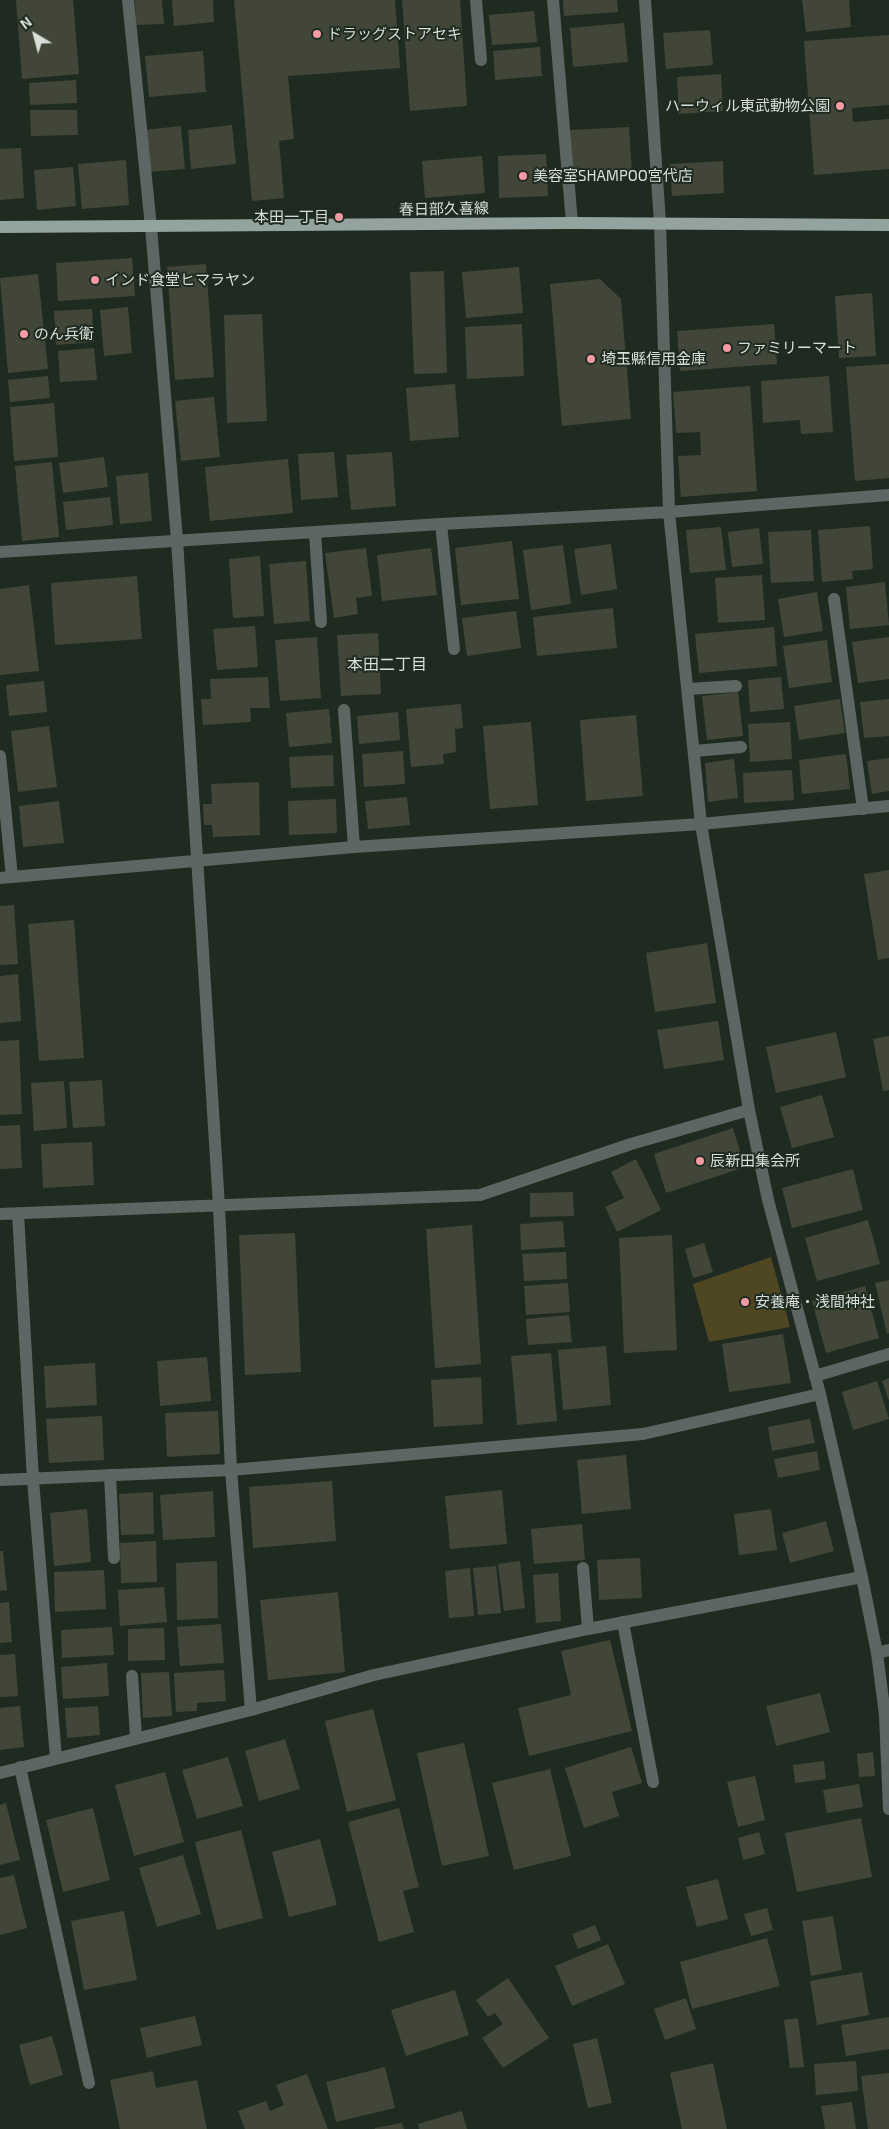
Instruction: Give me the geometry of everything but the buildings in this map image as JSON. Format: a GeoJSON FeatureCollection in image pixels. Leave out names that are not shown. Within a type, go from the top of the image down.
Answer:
{"type":"FeatureCollection","features":[{"type":"Feature","properties":{"kind":"main road","name":"春日部久喜線"},"geometry":{"type":"LineString","coordinates":[[0,227],[572,223],[889,225]]}},
{"type":"Feature","properties":{"kind":"street"},"geometry":{"type":"LineString","coordinates":[[128,0],[151,227],[176,540],[199,860],[219,1206],[230,1470],[251,1710]]}},
{"type":"Feature","properties":{"kind":"street"},"geometry":{"type":"LineString","coordinates":[[476,0],[481,60]]}},
{"type":"Feature","properties":{"kind":"street"},"geometry":{"type":"LineString","coordinates":[[553,0],[572,223]]}},
{"type":"Feature","properties":{"kind":"street"},"geometry":{"type":"LineString","coordinates":[[645,0],[660,223],[669,512],[701,824],[749,1110],[768,1200],[820,1394],[862,1577],[883,1652],[889,1808]]}},
{"type":"Feature","properties":{"kind":"street"},"geometry":{"type":"LineString","coordinates":[[0,552],[441,524],[669,512],[889,495]]}},
{"type":"Feature","properties":{"kind":"street"},"geometry":{"type":"LineString","coordinates":[[441,524],[454,649]]}},
{"type":"Feature","properties":{"kind":"street"},"geometry":{"type":"LineString","coordinates":[[315,533],[321,622]]}},
{"type":"Feature","properties":{"kind":"street"},"geometry":{"type":"LineString","coordinates":[[834,598],[863,809]]}},
{"type":"Feature","properties":{"kind":"street"},"geometry":{"type":"LineString","coordinates":[[688,689],[736,686]]}},
{"type":"Feature","properties":{"kind":"street"},"geometry":{"type":"LineString","coordinates":[[344,710],[354,847]]}},
{"type":"Feature","properties":{"kind":"street"},"geometry":{"type":"LineString","coordinates":[[694,751],[741,747]]}},
{"type":"Feature","properties":{"kind":"street"},"geometry":{"type":"LineString","coordinates":[[0,756],[6,877],[354,847],[701,824],[889,806]]}},
{"type":"Feature","properties":{"kind":"street"},"geometry":{"type":"LineString","coordinates":[[0,1214],[480,1195],[631,1144],[749,1110]]}},
{"type":"Feature","properties":{"kind":"street"},"geometry":{"type":"LineString","coordinates":[[18,1213],[33,1480],[56,1758]]}},
{"type":"Feature","properties":{"kind":"street"},"geometry":{"type":"LineString","coordinates":[[815,1376],[889,1354]]}},
{"type":"Feature","properties":{"kind":"street"},"geometry":{"type":"LineString","coordinates":[[0,1480],[230,1470],[643,1434],[820,1394]]}},
{"type":"Feature","properties":{"kind":"street"},"geometry":{"type":"LineString","coordinates":[[110,1475],[114,1558]]}},
{"type":"Feature","properties":{"kind":"street"},"geometry":{"type":"LineString","coordinates":[[583,1568],[588,1629]]}},
{"type":"Feature","properties":{"kind":"street"},"geometry":{"type":"LineString","coordinates":[[0,1773],[136,1737],[251,1710],[374,1675],[588,1629],[862,1577]]}},
{"type":"Feature","properties":{"kind":"street"},"geometry":{"type":"LineString","coordinates":[[623,1622],[653,1782]]}},
{"type":"Feature","properties":{"kind":"street"},"geometry":{"type":"LineString","coordinates":[[132,1676],[136,1737]]}},
{"type":"Feature","properties":{"kind":"street"},"geometry":{"type":"LineString","coordinates":[[20,1767],[88,2084]]}},
{"type":"Feature","properties":{"kind":"shaded area"},"geometry":{"type":"Polygon","coordinates":[[[771,1257],[790,1327],[709,1342],[693,1284],[771,1257]]]}},
{"type":"Feature","properties":{"kind":"place","name":"ドラッグストアセキ"},"geometry":{"type":"Point","coordinates":[317,34]}},
{"type":"Feature","properties":{"kind":"place","name":"ハーウィル東武動物公園"},"geometry":{"type":"Point","coordinates":[840,106]}},
{"type":"Feature","properties":{"kind":"place","name":"美容室SHAMPOO宮代店"},"geometry":{"type":"Point","coordinates":[523,176]}},
{"type":"Feature","properties":{"kind":"place","name":"本田一丁目"},"geometry":{"type":"Point","coordinates":[339,217]}},
{"type":"Feature","properties":{"kind":"place","name":"インド食堂ヒマラヤン"},"geometry":{"type":"Point","coordinates":[95,280]}},
{"type":"Feature","properties":{"kind":"place","name":"のん兵衛"},"geometry":{"type":"Point","coordinates":[24,334]}},
{"type":"Feature","properties":{"kind":"place","name":"ファミリーマート"},"geometry":{"type":"Point","coordinates":[727,348]}},
{"type":"Feature","properties":{"kind":"place","name":"埼玉縣信用金庫"},"geometry":{"type":"Point","coordinates":[591,359]}},
{"type":"Feature","properties":{"kind":"place","name":"辰新田集会所"},"geometry":{"type":"Point","coordinates":[700,1161]}},
{"type":"Feature","properties":{"kind":"place","name":"安養庵・浅間神社"},"geometry":{"type":"Point","coordinates":[745,1302]}},
{"type":"Feature","properties":{"kind":"district","name":"本田二丁目"},"geometry":{"type":"Point","coordinates":[387,665]}}]}
